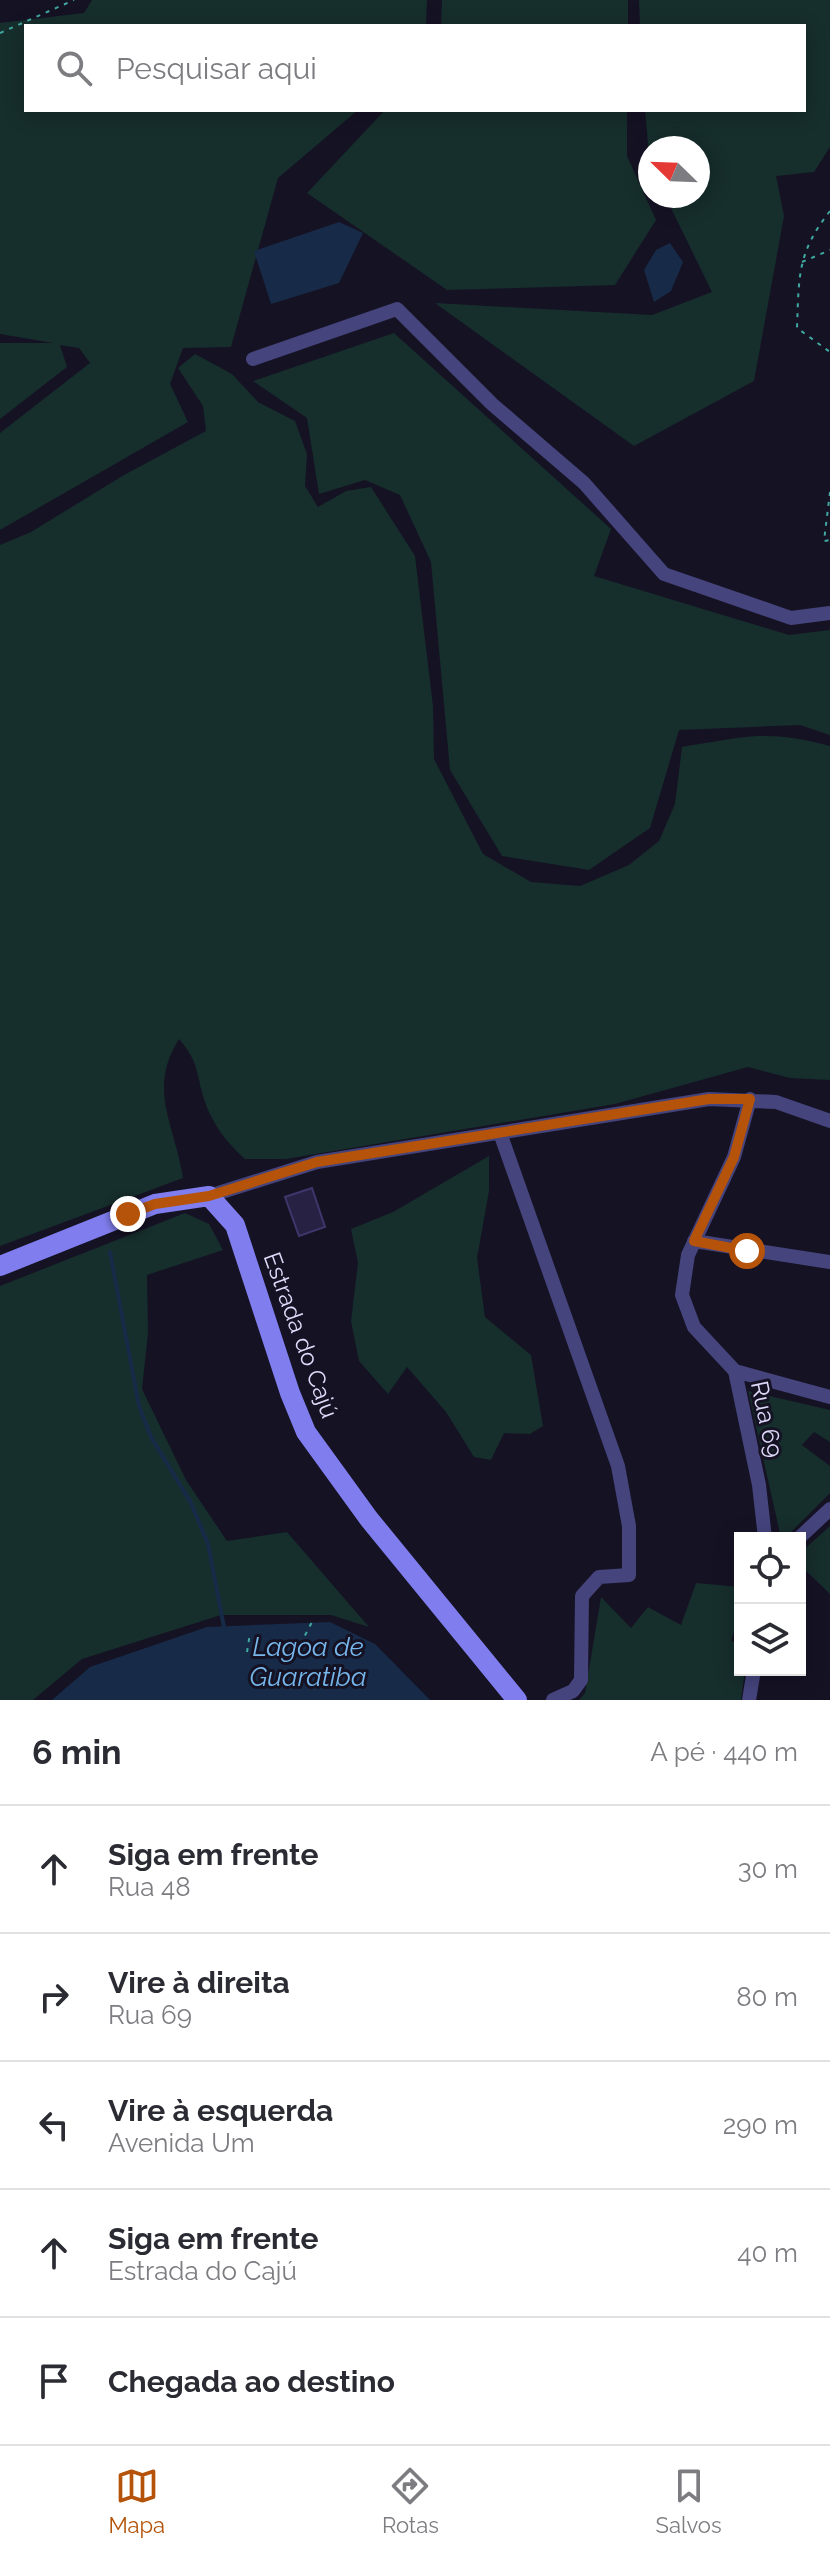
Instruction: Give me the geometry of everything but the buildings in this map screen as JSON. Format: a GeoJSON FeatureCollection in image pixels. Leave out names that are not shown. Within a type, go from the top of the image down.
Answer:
{"type":"FeatureCollection","features":[{"type":"Feature","properties":{"kind":"main road"},"geometry":{"type":"LineString","coordinates":[[0,1266],[155,1204],[209,1196]]}},
{"type":"Feature","properties":{"kind":"main road","name":"Estrada do Cajú"},"geometry":{"type":"LineString","coordinates":[[209,1196],[235,1225],[293,1403],[306,1432],[369,1519],[517,1700]]}},
{"type":"Feature","properties":{"kind":"street"},"geometry":{"type":"LineString","coordinates":[[253,359],[397,309],[492,404],[584,483],[664,574],[791,618],[830,613]]}},
{"type":"Feature","properties":{"kind":"street"},"geometry":{"type":"LineString","coordinates":[[209,1196],[317,1162],[709,1099],[776,1102],[830,1121]]}},
{"type":"Feature","properties":{"kind":"street","name":"Rua 69"},"geometry":{"type":"LineString","coordinates":[[750,1099],[734,1157],[694,1241],[682,1281],[686,1310],[705,1342],[735,1371],[759,1485],[764,1532]]}},
{"type":"Feature","properties":{"kind":"street"},"geometry":{"type":"LineString","coordinates":[[500,1133],[611,1440],[629,1526],[629,1575],[599,1577],[582,1596],[581,1680],[573,1691],[553,1700]]}},
{"type":"Feature","properties":{"kind":"street"},"geometry":{"type":"LineString","coordinates":[[694,1241],[830,1262]]}},
{"type":"Feature","properties":{"kind":"street"},"geometry":{"type":"LineString","coordinates":[[735,1371],[830,1397]]}},
{"type":"Feature","properties":{"kind":"street"},"geometry":{"type":"LineString","coordinates":[[805,1532],[830,1509]]}},
{"type":"Feature","properties":{"kind":"street"},"geometry":{"type":"LineString","coordinates":[[749,1700],[753,1676]]}},
{"type":"Feature","properties":{"kind":"path"},"geometry":{"type":"LineString","coordinates":[[0,33],[74,0]]}},
{"type":"Feature","properties":{"kind":"path"},"geometry":{"type":"LineString","coordinates":[[830,211],[809,237],[799,263],[797,328],[830,352]]}},
{"type":"Feature","properties":{"kind":"path"},"geometry":{"type":"LineString","coordinates":[[799,263],[830,250]]}},
{"type":"Feature","properties":{"kind":"path"},"geometry":{"type":"LineString","coordinates":[[830,492],[824,541],[830,540]]}},
{"type":"Feature","properties":{"kind":"path"},"geometry":{"type":"LineString","coordinates":[[291,1662],[312,1622]]}},
{"type":"Feature","properties":{"kind":"path"},"geometry":{"type":"LineString","coordinates":[[247,1652],[250,1633]]}},
{"type":"Feature","properties":{"kind":"green space"},"geometry":{"type":"Polygon","coordinates":[[[92,0],[427,0],[426,24],[24,24],[24,112],[356,112],[278,178],[231,347],[183,348],[170,384],[188,422],[0,530],[0,433],[90,363],[79,348],[60,345],[67,367],[0,419],[0,343],[53,343],[0,334],[0,23],[84,13],[92,0]]]}},
{"type":"Feature","properties":{"kind":"green space"},"geometry":{"type":"Polygon","coordinates":[[[442,0],[628,0],[628,24],[441,24],[442,0]]]}},
{"type":"Feature","properties":{"kind":"green space"},"geometry":{"type":"Polygon","coordinates":[[[639,0],[830,0],[830,147],[814,172],[776,176],[784,216],[754,381],[634,446],[435,303],[652,315],[712,292],[671,208],[710,208],[710,136],[647,136],[645,112],[806,112],[806,24],[640,24],[639,0]]]}},
{"type":"Feature","properties":{"kind":"green space"},"geometry":{"type":"Polygon","coordinates":[[[383,112],[627,112],[627,156],[638,180],[638,208],[651,208],[656,220],[615,285],[447,290],[307,193],[383,112]]]}},
{"type":"Feature","properties":{"kind":"green space"},"geometry":{"type":"Polygon","coordinates":[[[394,333],[611,529],[594,576],[789,635],[830,630],[830,735],[800,725],[679,730],[650,828],[589,870],[502,856],[450,770],[431,562],[400,495],[365,480],[319,494],[307,418],[253,381],[394,333]]]}},
{"type":"Feature","properties":{"kind":"green space"},"geometry":{"type":"Polygon","coordinates":[[[195,354],[232,374],[258,402],[295,421],[307,454],[305,486],[318,507],[346,491],[371,487],[415,556],[433,706],[434,759],[483,854],[531,882],[580,886],[629,865],[659,841],[675,804],[682,747],[756,736],[830,746],[830,1080],[790,1078],[748,1067],[615,1104],[286,1159],[245,1159],[212,1118],[194,1062],[179,1039],[170,1057],[164,1091],[183,1178],[0,1246],[0,545],[31,532],[124,475],[206,431],[203,406],[178,368],[195,354]]]}},
{"type":"Feature","properties":{"kind":"green space"},"geometry":{"type":"Polygon","coordinates":[[[489,1156],[489,1191],[477,1258],[485,1317],[531,1355],[543,1426],[530,1434],[504,1433],[491,1460],[474,1457],[446,1412],[407,1367],[388,1394],[359,1361],[351,1321],[358,1263],[351,1229],[393,1212],[489,1156]]]}},
{"type":"Feature","properties":{"kind":"green space"},"geometry":{"type":"Polygon","coordinates":[[[185,1213],[209,1224],[223,1250],[147,1275],[148,1333],[142,1389],[186,1480],[227,1541],[287,1532],[369,1627],[331,1615],[221,1615],[82,1659],[33,1700],[0,1700],[0,1286],[185,1213]]]}},
{"type":"Feature","properties":{"kind":"green space"},"geometry":{"type":"Polygon","coordinates":[[[748,1391],[830,1410],[830,1442],[814,1432],[802,1445],[830,1466],[830,1493],[791,1532],[780,1532],[748,1391]]]}},
{"type":"Feature","properties":{"kind":"green space"},"geometry":{"type":"Polygon","coordinates":[[[830,1526],[830,1594],[806,1571],[806,1548],[830,1526]]]}},
{"type":"Feature","properties":{"kind":"green space"},"geometry":{"type":"Polygon","coordinates":[[[696,1583],[734,1586],[734,1631],[731,1641],[734,1642],[734,1676],[744,1676],[741,1700],[579,1700],[585,1693],[601,1597],[631,1628],[648,1607],[681,1625],[696,1583]]]}},
{"type":"Feature","properties":{"kind":"water"},"geometry":{"type":"Polygon","coordinates":[[[339,222],[363,233],[339,283],[271,304],[254,251],[339,222]]]}},
{"type":"Feature","properties":{"kind":"water"},"geometry":{"type":"Polygon","coordinates":[[[670,243],[683,262],[671,291],[654,302],[644,270],[656,250],[670,243]]]}},
{"type":"Feature","properties":{"kind":"water","name":"Lagoa de Guaratiba"},"geometry":{"type":"Polygon","coordinates":[[[330,1622],[375,1644],[430,1700],[52,1700],[90,1667],[207,1627],[330,1622]]]}},
{"type":"Feature","properties":{"kind":"waterway"},"geometry":{"type":"LineString","coordinates":[[110,1252],[139,1406],[151,1437],[191,1503],[208,1544],[224,1627]]}},
{"type":"Feature","properties":{"kind":"route"},"geometry":{"type":"LineString","coordinates":[[128,1214],[155,1204],[209,1196],[317,1162],[709,1099],[750,1099],[734,1157],[694,1241],[747,1251]]}}]}
